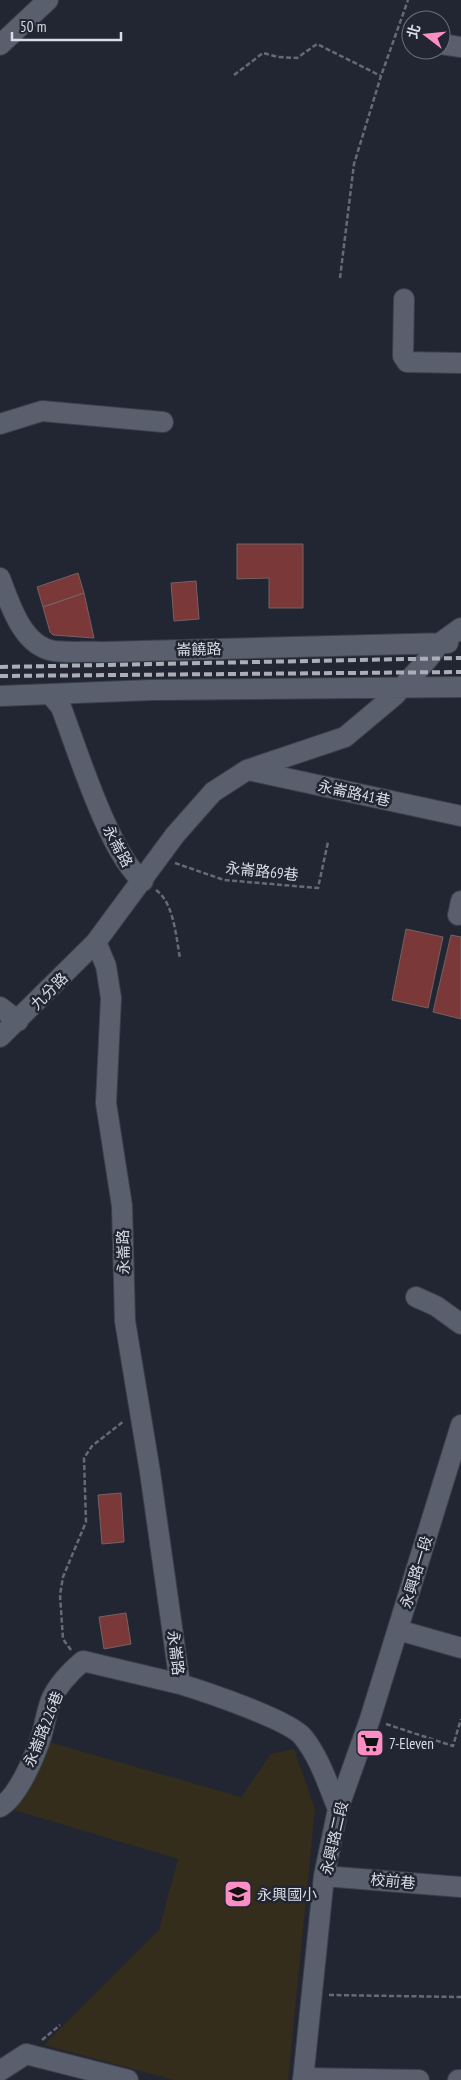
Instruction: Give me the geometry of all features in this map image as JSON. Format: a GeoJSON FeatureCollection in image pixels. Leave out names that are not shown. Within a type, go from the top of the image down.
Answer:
{"type":"FeatureCollection","features":[{"type":"Feature","properties":{"kind":"street"},"geometry":{"type":"LineString","coordinates":[[0,45],[48,0]]}},
{"type":"Feature","properties":{"kind":"street"},"geometry":{"type":"LineString","coordinates":[[404,299],[403,356],[407,362],[461,363]]}},
{"type":"Feature","properties":{"kind":"street"},"geometry":{"type":"LineString","coordinates":[[0,424],[42,411],[163,422]]}},
{"type":"Feature","properties":{"kind":"street","name":"崙饒路"},"geometry":{"type":"LineString","coordinates":[[0,578],[29,639],[42,647],[54,651],[104,652],[461,643]]}},
{"type":"Feature","properties":{"kind":"street"},"geometry":{"type":"LineString","coordinates":[[143,881],[175,835],[213,792],[247,770],[345,737],[395,695],[440,643],[461,628]]}},
{"type":"Feature","properties":{"kind":"street"},"geometry":{"type":"LineString","coordinates":[[0,696],[151,690],[461,687]]}},
{"type":"Feature","properties":{"kind":"street","name":"永崙路"},"geometry":{"type":"LineString","coordinates":[[51,695],[61,707],[100,812],[132,873],[143,881],[96,942],[106,966],[111,998],[106,1103],[122,1206],[124,1321],[152,1481],[180,1684],[278,1721],[302,1735],[314,1754],[338,1809]]}},
{"type":"Feature","properties":{"kind":"street","name":"永崙路41巷"},"geometry":{"type":"LineString","coordinates":[[247,770],[461,816]]}},
{"type":"Feature","properties":{"kind":"street","name":"九分路"},"geometry":{"type":"LineString","coordinates":[[0,1037],[96,942]]}},
{"type":"Feature","properties":{"kind":"street"},"geometry":{"type":"LineString","coordinates":[[0,1007],[18,1021]]}},
{"type":"Feature","properties":{"kind":"street"},"geometry":{"type":"LineString","coordinates":[[416,1297],[436,1306],[461,1324]]}},
{"type":"Feature","properties":{"kind":"street","name":"永興路一段"},"geometry":{"type":"LineString","coordinates":[[370,1719],[461,1425]]}},
{"type":"Feature","properties":{"kind":"street"},"geometry":{"type":"LineString","coordinates":[[398,1630],[461,1648]]}},
{"type":"Feature","properties":{"kind":"street"},"geometry":{"type":"LineString","coordinates":[[83,1660],[180,1684]]}},
{"type":"Feature","properties":{"kind":"street","name":"永崙路226巷"},"geometry":{"type":"LineString","coordinates":[[0,1807],[5,1804],[24,1776],[41,1736],[51,1700],[67,1675],[83,1660]]}},
{"type":"Feature","properties":{"kind":"street","name":"永興路二段"},"geometry":{"type":"LineString","coordinates":[[303,2079],[324,1876],[338,1809],[370,1719]]}},
{"type":"Feature","properties":{"kind":"street","name":"校前巷"},"geometry":{"type":"LineString","coordinates":[[324,1876],[461,1887]]}},
{"type":"Feature","properties":{"kind":"street"},"geometry":{"type":"LineString","coordinates":[[0,2071],[26,2054],[128,2080]]}},
{"type":"Feature","properties":{"kind":"street"},"geometry":{"type":"LineString","coordinates":[[303,2079],[419,2080]]}},
{"type":"Feature","properties":{"kind":"path"},"geometry":{"type":"LineString","coordinates":[[340,278],[354,164],[381,76],[408,0]]}},
{"type":"Feature","properties":{"kind":"path"},"geometry":{"type":"LineString","coordinates":[[234,75],[263,53],[278,58],[297,58],[316,44],[381,76]]}},
{"type":"Feature","properties":{"kind":"path","name":"永崙路69巷"},"geometry":{"type":"LineString","coordinates":[[159,857],[224,880],[318,888],[328,842]]}},
{"type":"Feature","properties":{"kind":"path"},"geometry":{"type":"LineString","coordinates":[[143,881],[162,894],[171,915],[180,958]]}},
{"type":"Feature","properties":{"kind":"path"},"geometry":{"type":"LineString","coordinates":[[83,1660],[74,1654],[63,1639],[60,1595],[63,1577],[86,1522],[84,1458],[92,1446],[138,1409]]}},
{"type":"Feature","properties":{"kind":"path"},"geometry":{"type":"LineString","coordinates":[[370,1719],[452,1746],[461,1719]]}},
{"type":"Feature","properties":{"kind":"path"},"geometry":{"type":"LineString","coordinates":[[312,1995],[372,1998],[461,1997]]}},
{"type":"Feature","properties":{"kind":"shaded area","name":"永興國小"},"geometry":{"type":"Polygon","coordinates":[[[49,1742],[241,1797],[271,1754],[294,1749],[315,1809],[288,2080],[174,2080],[44,2045],[159,1930],[178,1859],[14,1810],[49,1742]]]}},
{"type":"Feature","properties":{"kind":"building"},"geometry":{"type":"Polygon","coordinates":[[[237,544],[303,544],[303,608],[269,608],[269,578],[237,579],[237,544]]]}},
{"type":"Feature","properties":{"kind":"building"},"geometry":{"type":"Polygon","coordinates":[[[78,573],[84,593],[43,607],[37,587],[78,573]]]}},
{"type":"Feature","properties":{"kind":"building"},"geometry":{"type":"Polygon","coordinates":[[[196,581],[199,619],[174,621],[171,583],[196,581]]]}},
{"type":"Feature","properties":{"kind":"building"},"geometry":{"type":"Polygon","coordinates":[[[84,593],[94,638],[53,635],[50,632],[43,607],[84,593]]]}},
{"type":"Feature","properties":{"kind":"building"},"geometry":{"type":"Polygon","coordinates":[[[406,929],[443,937],[428,1008],[392,1000],[406,929]]]}},
{"type":"Feature","properties":{"kind":"building"},"geometry":{"type":"Polygon","coordinates":[[[451,935],[461,937],[461,1019],[433,1012],[451,935]]]}},
{"type":"Feature","properties":{"kind":"building"},"geometry":{"type":"Polygon","coordinates":[[[121,1493],[124,1542],[102,1544],[98,1495],[121,1493]]]}},
{"type":"Feature","properties":{"kind":"building"},"geometry":{"type":"Polygon","coordinates":[[[126,1613],[131,1644],[104,1649],[99,1617],[126,1613]]]}},
{"type":"Feature","properties":{"kind":"railway"},"geometry":{"type":"LineString","coordinates":[[0,667],[461,658]]}},
{"type":"Feature","properties":{"kind":"railway"},"geometry":{"type":"LineString","coordinates":[[0,676],[461,672]]}},
{"type":"Feature","properties":{"kind":"place","name":"7-Eleven"},"geometry":{"type":"Point","coordinates":[370,1743]}},
{"type":"Feature","properties":{"kind":"place","name":"永興國小"},"geometry":{"type":"Point","coordinates":[238,1894]}}]}
